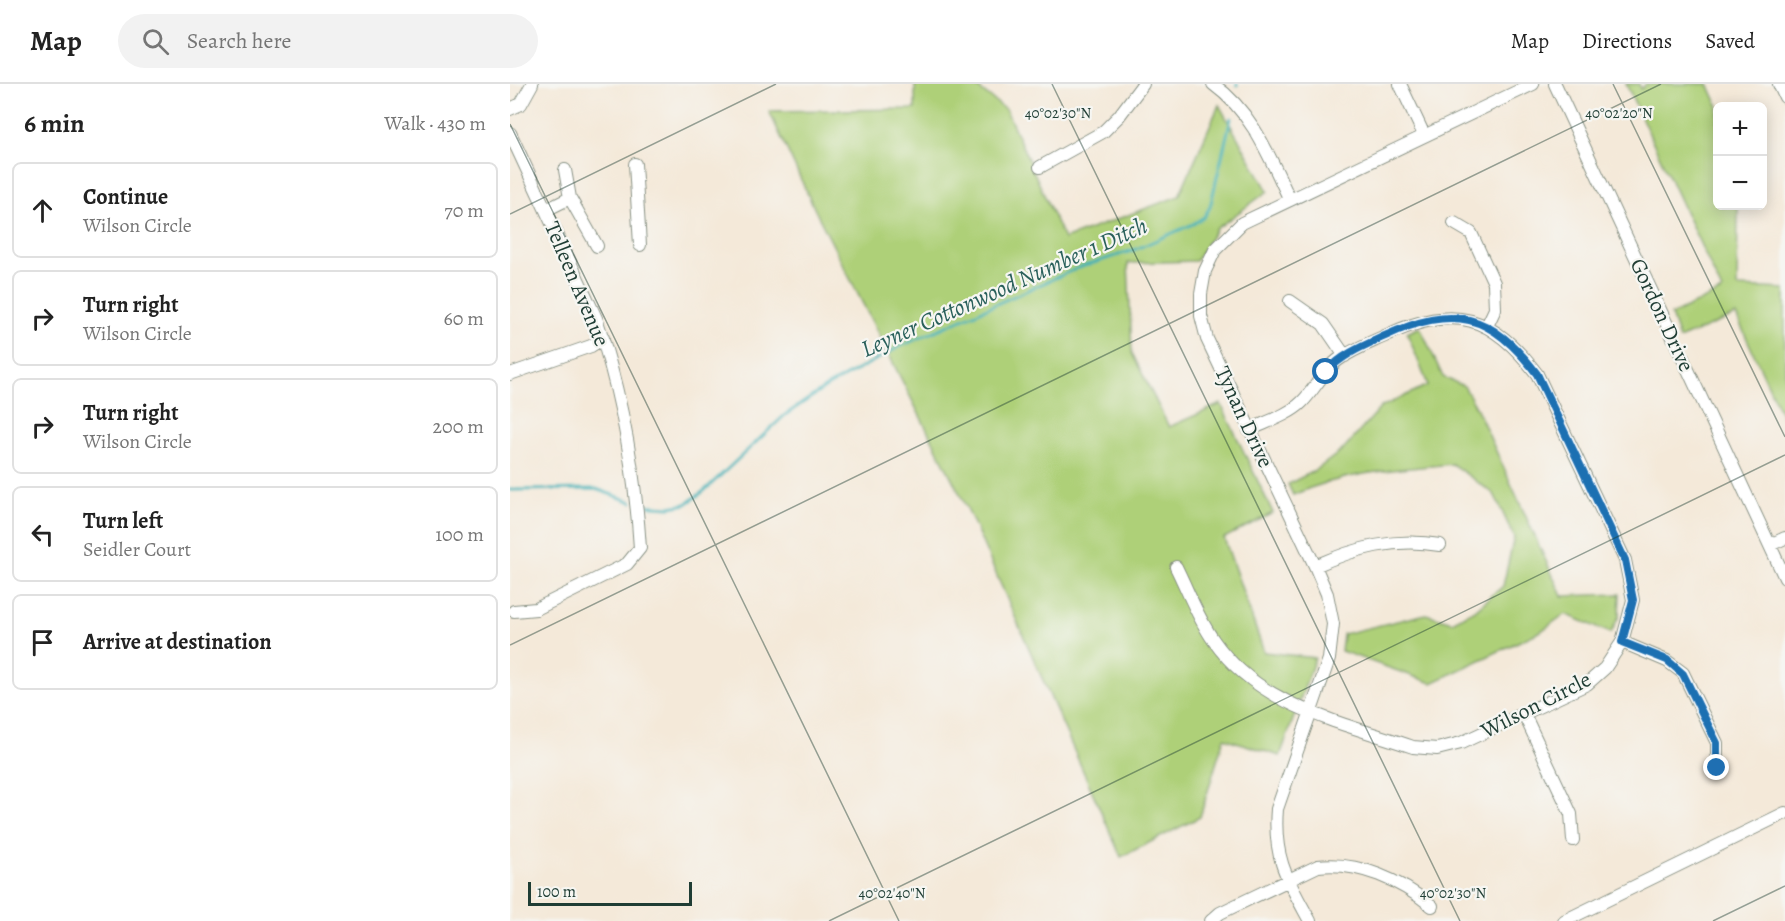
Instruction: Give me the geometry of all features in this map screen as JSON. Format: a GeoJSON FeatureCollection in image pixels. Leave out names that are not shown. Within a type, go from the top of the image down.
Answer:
{"type":"FeatureCollection","features":[{"type":"Feature","properties":{"kind":"street"},"geometry":{"type":"LineString","coordinates":[[510,109],[521,104],[532,84]]}},
{"type":"Feature","properties":{"kind":"street"},"geometry":{"type":"LineString","coordinates":[[1040,167],[1103,132],[1119,116],[1143,84]]}},
{"type":"Feature","properties":{"kind":"street"},"geometry":{"type":"LineString","coordinates":[[1213,84],[1233,101],[1256,130],[1290,200]]}},
{"type":"Feature","properties":{"kind":"street"},"geometry":{"type":"LineString","coordinates":[[1400,84],[1424,135]]}},
{"type":"Feature","properties":{"kind":"street","name":"Tynan Drive"},"geometry":{"type":"LineString","coordinates":[[1310,921],[1277,854],[1277,809],[1329,659],[1333,624],[1327,594],[1315,566],[1207,339],[1200,294],[1205,271],[1215,250],[1230,233],[1256,215],[1533,84]]}},
{"type":"Feature","properties":{"kind":"street","name":"Gordon Drive"},"geometry":{"type":"LineString","coordinates":[[1555,84],[1785,578]]}},
{"type":"Feature","properties":{"kind":"street"},"geometry":{"type":"LineString","coordinates":[[1779,84],[1785,97]]}},
{"type":"Feature","properties":{"kind":"street","name":"Telleen Avenue"},"geometry":{"type":"LineString","coordinates":[[510,133],[596,318],[603,338],[624,418],[637,505],[640,548],[627,564],[536,609],[514,611]]}},
{"type":"Feature","properties":{"kind":"street"},"geometry":{"type":"LineString","coordinates":[[635,164],[640,245]]}},
{"type":"Feature","properties":{"kind":"street"},"geometry":{"type":"LineString","coordinates":[[565,170],[570,198],[597,246]]}},
{"type":"Feature","properties":{"kind":"street"},"geometry":{"type":"LineString","coordinates":[[546,210],[570,198]]}},
{"type":"Feature","properties":{"kind":"street"},"geometry":{"type":"LineString","coordinates":[[1454,223],[1471,233],[1494,283],[1495,309],[1487,326]]}},
{"type":"Feature","properties":{"kind":"street"},"geometry":{"type":"LineString","coordinates":[[1290,301],[1323,324],[1345,356]]}},
{"type":"Feature","properties":{"kind":"street","name":"Wilson Circle"},"geometry":{"type":"LineString","coordinates":[[1176,567],[1213,640],[1238,671],[1280,701],[1413,747],[1437,749],[1461,743],[1587,684],[1605,668],[1622,642],[1633,600],[1625,560],[1537,374],[1517,348],[1487,326],[1445,317],[1428,318],[1345,356],[1326,372],[1301,403],[1249,430]]}},
{"type":"Feature","properties":{"kind":"street"},"geometry":{"type":"LineString","coordinates":[[510,374],[591,346],[603,338]]}},
{"type":"Feature","properties":{"kind":"street"},"geometry":{"type":"LineString","coordinates":[[1770,545],[1785,538]]}},
{"type":"Feature","properties":{"kind":"street"},"geometry":{"type":"LineString","coordinates":[[1315,566],[1354,550],[1378,544],[1417,541],[1440,545]]}},
{"type":"Feature","properties":{"kind":"street"},"geometry":{"type":"LineString","coordinates":[[1622,642],[1667,660],[1683,674],[1717,743],[1717,768]]}},
{"type":"Feature","properties":{"kind":"street"},"geometry":{"type":"LineString","coordinates":[[1524,714],[1571,814],[1573,840]]}},
{"type":"Feature","properties":{"kind":"street"},"geometry":{"type":"LineString","coordinates":[[1564,921],[1785,813]]}},
{"type":"Feature","properties":{"kind":"street"},"geometry":{"type":"LineString","coordinates":[[1211,921],[1220,912],[1318,866],[1335,864],[1352,866],[1408,887],[1432,906]]}},
{"type":"Feature","properties":{"kind":"green space"},"geometry":{"type":"Polygon","coordinates":[[[915,84],[973,84],[1006,110],[1064,239],[1179,196],[1219,105],[1268,191],[1216,229],[1196,261],[1128,263],[1132,353],[1169,427],[1221,404],[1273,513],[1224,538],[1264,652],[1315,658],[1280,756],[1224,738],[1200,817],[1121,857],[967,508],[816,212],[769,111],[915,109],[915,84]]]}},
{"type":"Feature","properties":{"kind":"green space"},"geometry":{"type":"Polygon","coordinates":[[[1626,84],[1639,84],[1641,89],[1646,84],[1708,84],[1716,102],[1713,102],[1713,210],[1738,210],[1737,287],[1785,289],[1785,422],[1736,315],[1679,339],[1671,315],[1722,291],[1626,84]]]}},
{"type":"Feature","properties":{"kind":"green space"},"geometry":{"type":"Polygon","coordinates":[[[1420,327],[1443,377],[1464,386],[1477,409],[1562,596],[1620,594],[1619,616],[1611,633],[1565,614],[1541,631],[1432,683],[1341,651],[1343,634],[1426,614],[1452,622],[1475,610],[1503,586],[1514,537],[1494,494],[1452,464],[1352,476],[1293,495],[1288,484],[1316,470],[1345,448],[1381,407],[1428,385],[1407,333],[1420,327]]]}},
{"type":"Feature","properties":{"kind":"waterway","name":"Leyner Cottonwood Number 1 Ditch"},"geometry":{"type":"LineString","coordinates":[[641,505],[670,507],[686,504],[704,491],[785,415],[826,387],[899,347],[1078,268],[1134,250],[1204,217],[1210,207],[1231,118]]}},
{"type":"Feature","properties":{"kind":"waterway","name":"Leyner Cottonwood Number 1 Ditch"},"geometry":{"type":"LineString","coordinates":[[510,490],[596,489],[632,502]]}},
{"type":"Feature","properties":{"kind":"route"},"geometry":{"type":"LineString","coordinates":[[1326,372],[1336,361],[1356,349],[1428,318],[1445,317],[1487,326],[1517,348],[1537,374],[1625,560],[1633,600],[1632,612],[1622,642],[1667,660],[1683,674],[1717,743],[1717,768]]}}]}
